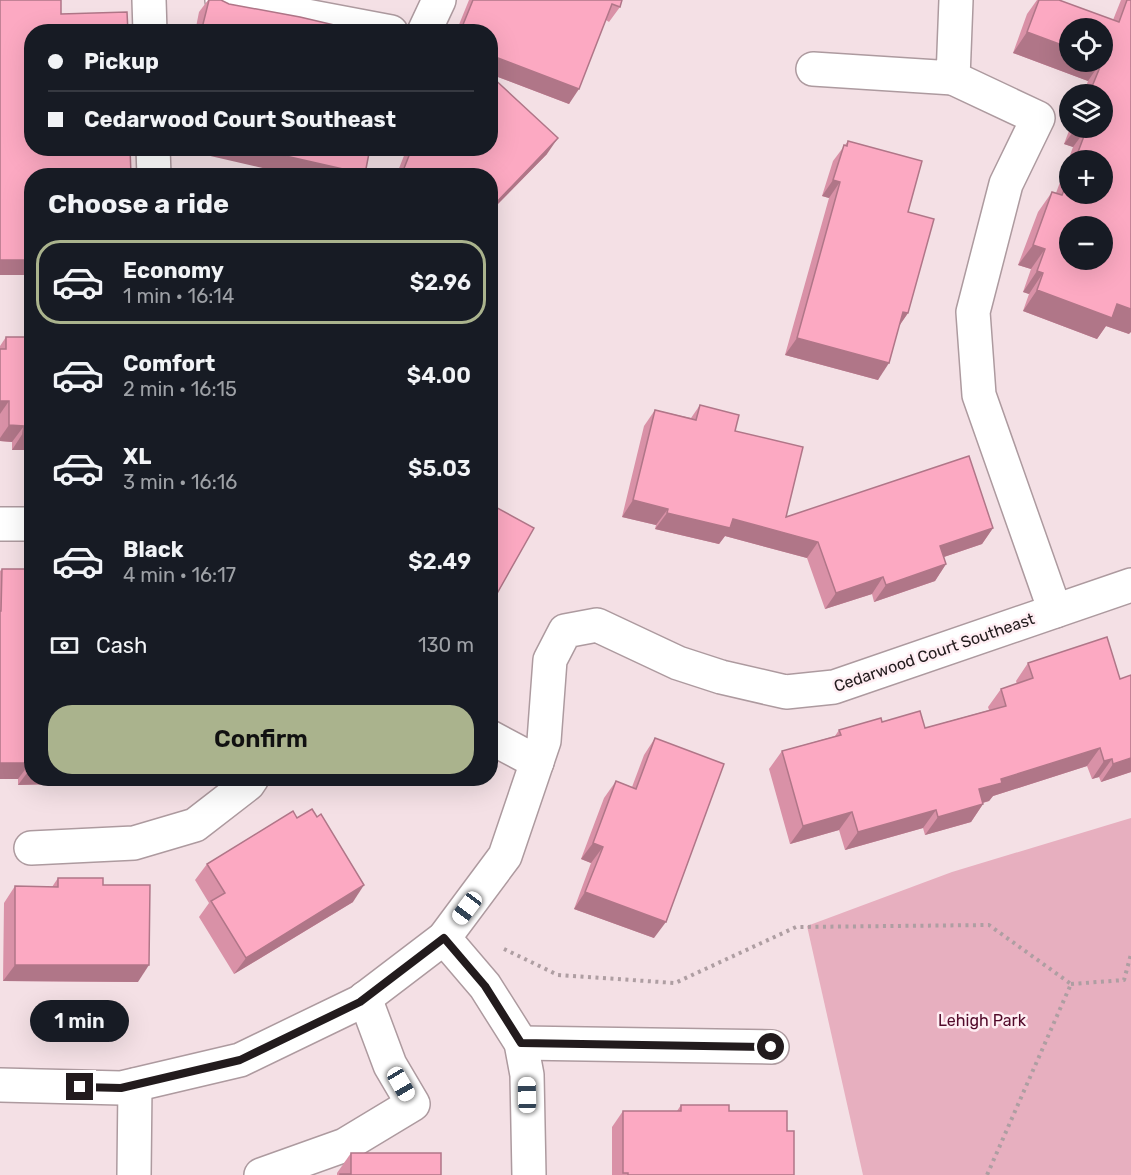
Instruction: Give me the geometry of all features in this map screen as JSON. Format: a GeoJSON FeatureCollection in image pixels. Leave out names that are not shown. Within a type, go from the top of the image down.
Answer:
{"type":"FeatureCollection","features":[{"type":"Feature","properties":{"kind":"street"},"geometry":{"type":"LineString","coordinates":[[149,0],[150,24]]}},
{"type":"Feature","properties":{"kind":"street"},"geometry":{"type":"LineString","coordinates":[[222,0],[349,24]]}},
{"type":"Feature","properties":{"kind":"street"},"geometry":{"type":"LineString","coordinates":[[428,24],[439,0]]}},
{"type":"Feature","properties":{"kind":"street"},"geometry":{"type":"LineString","coordinates":[[813,69],[953,78],[956,0]]}},
{"type":"Feature","properties":{"kind":"street","name":"Cedarwood Court Southeast"},"geometry":{"type":"LineString","coordinates":[[953,78],[1038,118],[1006,184],[973,312],[979,395],[1056,610]]}},
{"type":"Feature","properties":{"kind":"street"},"geometry":{"type":"LineString","coordinates":[[0,524],[24,524]]}},
{"type":"Feature","properties":{"kind":"street","name":"Cedarwood Court Southeast"},"geometry":{"type":"LineString","coordinates":[[0,1085],[121,1088],[240,1060],[360,1002],[449,932],[505,855],[544,741],[550,660],[564,631],[597,625],[678,663],[721,677],[786,692],[834,687],[1131,585]]}},
{"type":"Feature","properties":{"kind":"street"},"geometry":{"type":"LineString","coordinates":[[498,741],[537,762]]}},
{"type":"Feature","properties":{"kind":"street"},"geometry":{"type":"LineString","coordinates":[[31,848],[134,843],[195,825],[245,786]]}},
{"type":"Feature","properties":{"kind":"street"},"geometry":{"type":"LineString","coordinates":[[449,932],[521,1043],[527,1075],[529,1175]]}},
{"type":"Feature","properties":{"kind":"street"},"geometry":{"type":"LineString","coordinates":[[261,1175],[345,1145],[412,1104],[390,1065],[365,998]]}},
{"type":"Feature","properties":{"kind":"street"},"geometry":{"type":"LineString","coordinates":[[521,1043],[771,1047]]}},
{"type":"Feature","properties":{"kind":"street"},"geometry":{"type":"LineString","coordinates":[[134,1175],[135,1085]]}},
{"type":"Feature","properties":{"kind":"path"},"geometry":{"type":"LineString","coordinates":[[449,932],[558,975],[675,983],[796,927],[989,925],[1071,984],[1124,980],[1131,954]]}},
{"type":"Feature","properties":{"kind":"path"},"geometry":{"type":"LineString","coordinates":[[987,1175],[1071,984]]}},
{"type":"Feature","properties":{"kind":"green space","name":"Lehigh Park"},"geometry":{"type":"Polygon","coordinates":[[[1131,818],[1131,1175],[863,1175],[807,926],[952,872],[1131,818]]]}},
{"type":"Feature","properties":{"kind":"building"},"geometry":{"type":"Polygon","coordinates":[[[0,0],[61,0],[61,14],[127,12],[128,24],[24,24],[24,156],[130,156],[131,168],[24,168],[24,260],[0,260],[0,0]]]}},
{"type":"Feature","properties":{"kind":"building"},"geometry":{"type":"Polygon","coordinates":[[[209,0],[221,0],[229,4],[330,24],[203,24],[209,0]]]}},
{"type":"Feature","properties":{"kind":"building"},"geometry":{"type":"Polygon","coordinates":[[[473,0],[622,0],[620,7],[612,4],[579,89],[498,58],[498,24],[463,24],[473,0]]]}},
{"type":"Feature","properties":{"kind":"building"},"geometry":{"type":"Polygon","coordinates":[[[1039,0],[1059,0],[1108,18],[1059,18],[1059,44],[1027,32],[1039,0]]]}},
{"type":"Feature","properties":{"kind":"building"},"geometry":{"type":"Polygon","coordinates":[[[1127,0],[1131,0],[1131,309],[1117,304],[1112,318],[1037,290],[1043,273],[1037,271],[1045,249],[1033,245],[1052,192],[1059,194],[1059,204],[1113,204],[1113,150],[1079,150],[1083,138],[1113,138],[1113,84],[1093,84],[1098,72],[1113,72],[1113,20],[1119,22],[1127,0]]]}},
{"type":"Feature","properties":{"kind":"building"},"geometry":{"type":"Polygon","coordinates":[[[498,82],[558,138],[498,201],[498,168],[404,168],[409,156],[498,156],[498,82]]]}},
{"type":"Feature","properties":{"kind":"building"},"geometry":{"type":"Polygon","coordinates":[[[848,141],[922,161],[908,212],[934,219],[908,313],[903,312],[889,363],[797,338],[840,182],[833,180],[844,145],[847,146],[848,141]]]}},
{"type":"Feature","properties":{"kind":"building"},"geometry":{"type":"Polygon","coordinates":[[[286,156],[368,156],[366,168],[339,168],[286,156]]]}},
{"type":"Feature","properties":{"kind":"building"},"geometry":{"type":"Polygon","coordinates":[[[6,337],[24,337],[24,426],[9,425],[9,401],[0,401],[0,349],[6,349],[6,337]]]}},
{"type":"Feature","properties":{"kind":"building"},"geometry":{"type":"Polygon","coordinates":[[[700,405],[739,415],[735,431],[803,447],[786,517],[969,456],[993,528],[940,546],[946,564],[886,585],[883,577],[836,593],[818,542],[733,519],[730,528],[667,513],[668,509],[633,500],[655,410],[696,420],[700,405]]]}},
{"type":"Feature","properties":{"kind":"building"},"geometry":{"type":"Polygon","coordinates":[[[498,508],[534,528],[498,592],[498,508]]]}},
{"type":"Feature","properties":{"kind":"building"},"geometry":{"type":"Polygon","coordinates":[[[2,569],[24,569],[24,763],[0,763],[2,569]]]}},
{"type":"Feature","properties":{"kind":"building"},"geometry":{"type":"Polygon","coordinates":[[[1107,637],[1120,679],[1131,675],[1131,758],[1113,764],[1112,759],[1104,761],[1100,748],[1001,779],[1002,783],[979,789],[983,804],[938,817],[936,810],[858,832],[852,812],[803,826],[782,751],[841,735],[839,730],[881,718],[882,722],[920,711],[925,728],[1006,706],[1001,689],[1033,678],[1028,663],[1107,637]]]}},
{"type":"Feature","properties":{"kind":"building"},"geometry":{"type":"Polygon","coordinates":[[[655,738],[724,764],[666,922],[585,892],[603,847],[593,843],[616,781],[636,789],[655,738]]]}},
{"type":"Feature","properties":{"kind":"building"},"geometry":{"type":"Polygon","coordinates":[[[312,809],[317,817],[321,814],[364,885],[246,958],[211,901],[225,893],[207,864],[293,811],[297,818],[312,809]]]}},
{"type":"Feature","properties":{"kind":"building"},"geometry":{"type":"Polygon","coordinates":[[[58,878],[103,878],[103,885],[150,885],[149,965],[15,965],[15,886],[58,887],[58,878]]]}},
{"type":"Feature","properties":{"kind":"building"},"geometry":{"type":"Polygon","coordinates":[[[681,1105],[729,1105],[729,1111],[787,1111],[787,1131],[794,1131],[794,1175],[628,1175],[628,1173],[623,1173],[623,1111],[681,1111],[681,1105]]]}},
{"type":"Feature","properties":{"kind":"building"},"geometry":{"type":"Polygon","coordinates":[[[351,1153],[441,1153],[441,1175],[340,1175],[351,1174],[351,1153]]]}},
{"type":"Feature","properties":{"kind":"route"},"geometry":{"type":"LineString","coordinates":[[80,1087],[121,1088],[240,1060],[360,1002],[444,938],[485,986],[521,1043],[771,1047]]}}]}
